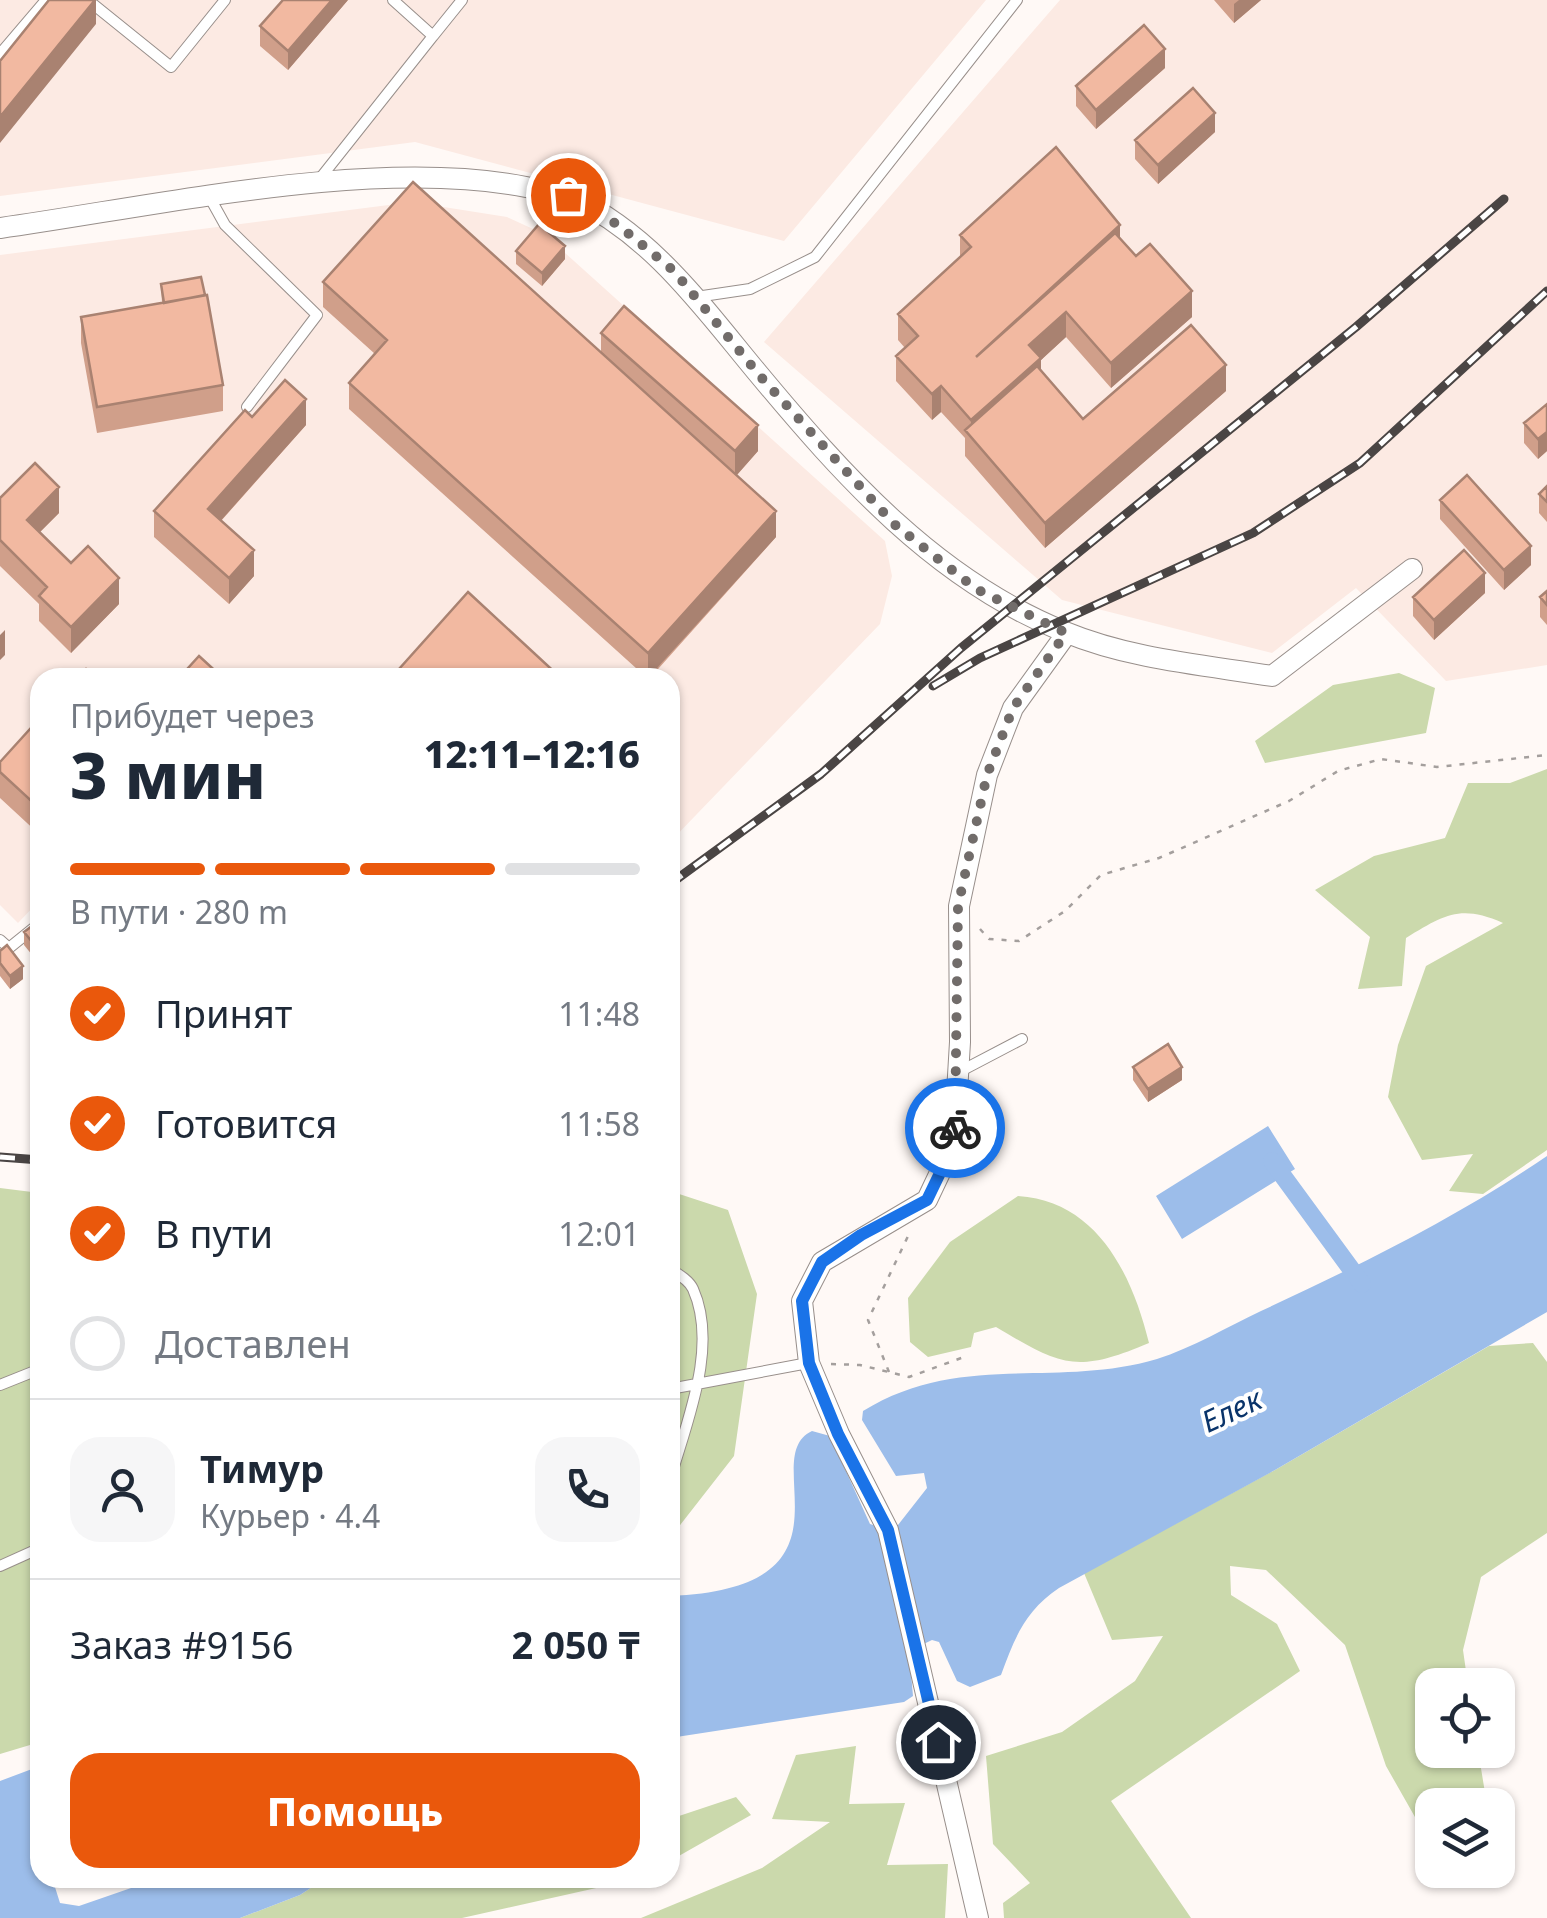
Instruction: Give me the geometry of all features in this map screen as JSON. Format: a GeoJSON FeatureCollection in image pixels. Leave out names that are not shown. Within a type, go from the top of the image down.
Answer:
{"type":"FeatureCollection","features":[{"type":"Feature","properties":{"kind":"street"},"geometry":{"type":"LineString","coordinates":[[0,228],[316,184],[480,178],[568,195],[618,225],[674,271],[894,524],[976,589],[1066,633],[1176,661],[1272,676],[1412,568]]}},
{"type":"Feature","properties":{"kind":"street"},"geometry":{"type":"LineString","coordinates":[[978,1918],[888,1530],[838,1434],[809,1363],[802,1301],[822,1262],[861,1235],[927,1200],[954,1144],[958,906],[987,775],[1013,708],[1066,633]]}},
{"type":"Feature","properties":{"kind":"lane"},"geometry":{"type":"LineString","coordinates":[[0,54],[46,0]]}},
{"type":"Feature","properties":{"kind":"lane"},"geometry":{"type":"LineString","coordinates":[[88,0],[171,67],[225,0]]}},
{"type":"Feature","properties":{"kind":"lane"},"geometry":{"type":"LineString","coordinates":[[393,0],[433,36]]}},
{"type":"Feature","properties":{"kind":"lane"},"geometry":{"type":"LineString","coordinates":[[316,184],[462,0]]}},
{"type":"Feature","properties":{"kind":"lane"},"geometry":{"type":"LineString","coordinates":[[696,296],[750,288],[816,257],[1016,0]]}},
{"type":"Feature","properties":{"kind":"lane"},"geometry":{"type":"LineString","coordinates":[[210,198],[225,225],[317,316],[247,408]]}},
{"type":"Feature","properties":{"kind":"lane"},"geometry":{"type":"LineString","coordinates":[[0,940],[9,948],[30,930]]}},
{"type":"Feature","properties":{"kind":"lane"},"geometry":{"type":"LineString","coordinates":[[958,1073],[1022,1038]]}},
{"type":"Feature","properties":{"kind":"lane"},"geometry":{"type":"LineString","coordinates":[[680,1276],[692,1285],[702,1321],[696,1387],[680,1444]]}},
{"type":"Feature","properties":{"kind":"lane"},"geometry":{"type":"LineString","coordinates":[[680,1389],[809,1363]]}},
{"type":"Feature","properties":{"kind":"lane"},"geometry":{"type":"LineString","coordinates":[[0,1385],[30,1373]]}},
{"type":"Feature","properties":{"kind":"lane"},"geometry":{"type":"LineString","coordinates":[[0,1566],[30,1552]]}},
{"type":"Feature","properties":{"kind":"path"},"geometry":{"type":"LineString","coordinates":[[958,906],[989,939],[1019,941],[1065,911],[1101,875],[1159,858],[1273,808],[1338,770],[1381,758],[1437,768],[1547,756]]}},
{"type":"Feature","properties":{"kind":"path"},"geometry":{"type":"LineString","coordinates":[[889,1372],[868,1320],[912,1230]]}},
{"type":"Feature","properties":{"kind":"path"},"geometry":{"type":"LineString","coordinates":[[809,1363],[860,1364],[909,1378],[964,1357]]}},
{"type":"Feature","properties":{"kind":"shaded area"},"geometry":{"type":"Polygon","coordinates":[[[0,0],[986,0],[784,241],[415,142],[0,196],[0,0]]]}},
{"type":"Feature","properties":{"kind":"shaded area"},"geometry":{"type":"Polygon","coordinates":[[[1060,0],[1547,0],[1547,665],[1446,681],[1356,588],[1272,653],[1062,600],[764,342],[1060,0]]]}},
{"type":"Feature","properties":{"kind":"shaded area"},"geometry":{"type":"Polygon","coordinates":[[[412,202],[507,217],[544,234],[885,541],[892,576],[880,624],[680,832],[680,668],[30,668],[30,910],[18,923],[0,905],[0,255],[412,202]]]}},
{"type":"Feature","properties":{"kind":"green space"},"geometry":{"type":"Polygon","coordinates":[[[1399,673],[1435,688],[1426,733],[1265,763],[1255,741],[1333,685],[1399,673]]]}},
{"type":"Feature","properties":{"kind":"green space"},"geometry":{"type":"Polygon","coordinates":[[[1547,769],[1547,1150],[1483,1194],[1449,1191],[1473,1154],[1422,1160],[1388,1097],[1398,1045],[1426,966],[1503,923],[1463,913],[1431,923],[1406,938],[1402,986],[1358,989],[1370,937],[1315,890],[1374,856],[1445,838],[1468,783],[1510,783],[1547,769]]]}},
{"type":"Feature","properties":{"kind":"green space"},"geometry":{"type":"Polygon","coordinates":[[[0,1188],[30,1192],[30,1745],[0,1754],[0,1188]]]}},
{"type":"Feature","properties":{"kind":"green space"},"geometry":{"type":"Polygon","coordinates":[[[680,1194],[728,1210],[757,1294],[734,1456],[680,1525],[680,1194]]]}},
{"type":"Feature","properties":{"kind":"green space"},"geometry":{"type":"Polygon","coordinates":[[[1018,1196],[1046,1201],[1069,1211],[1107,1246],[1132,1292],[1149,1343],[1086,1362],[1054,1357],[996,1327],[974,1333],[971,1347],[928,1357],[910,1342],[908,1298],[950,1242],[1018,1196]]]}},
{"type":"Feature","properties":{"kind":"green space"},"geometry":{"type":"Polygon","coordinates":[[[1533,1343],[1547,1362],[1547,1533],[1481,1577],[1463,1650],[1466,1668],[1415,1668],[1415,1768],[1481,1768],[1484,1788],[1415,1788],[1415,1817],[1386,1766],[1345,1645],[1266,1570],[1230,1566],[1231,1595],[1277,1624],[1300,1671],[1111,1801],[1191,1918],[1004,1918],[1003,1903],[1030,1883],[993,1844],[986,1756],[1062,1732],[1135,1681],[1163,1636],[1112,1640],[1084,1573],[1275,1470],[1489,1346],[1533,1343]]]}},
{"type":"Feature","properties":{"kind":"green space"},"geometry":{"type":"Polygon","coordinates":[[[856,1746],[849,1804],[905,1803],[887,1865],[948,1864],[945,1918],[641,1918],[762,1868],[830,1822],[772,1819],[796,1755],[856,1746]]]}},
{"type":"Feature","properties":{"kind":"green space"},"geometry":{"type":"Polygon","coordinates":[[[736,1797],[751,1815],[680,1855],[680,1816],[736,1797]]]}},
{"type":"Feature","properties":{"kind":"green space"},"geometry":{"type":"Polygon","coordinates":[[[311,1888],[596,1888],[462,1918],[240,1918],[311,1888]]]}},
{"type":"Feature","properties":{"kind":"water"},"geometry":{"type":"Polygon","coordinates":[[[1268,1126],[1295,1169],[1182,1239],[1156,1196],[1268,1126]]]}},
{"type":"Feature","properties":{"kind":"water","name":"Елек"},"geometry":{"type":"Polygon","coordinates":[[[1547,1156],[1547,1312],[1275,1470],[1059,1588],[1022,1626],[1001,1675],[970,1687],[957,1681],[939,1642],[932,1640],[909,1651],[913,1696],[904,1702],[680,1736],[680,1595],[731,1588],[768,1571],[787,1547],[794,1521],[798,1446],[812,1431],[830,1436],[870,1524],[888,1530],[898,1525],[927,1488],[924,1473],[896,1476],[862,1420],[863,1411],[899,1393],[936,1382],[972,1376],[1082,1371],[1157,1359],[1335,1276],[1478,1200],[1547,1156]]]}},
{"type":"Feature","properties":{"kind":"water"},"geometry":{"type":"Polygon","coordinates":[[[30,1770],[30,1888],[55,1888],[60,1903],[79,1906],[131,1888],[311,1888],[240,1918],[0,1918],[0,1781],[30,1770]]]}},
{"type":"Feature","properties":{"kind":"building"},"geometry":{"type":"Polygon","coordinates":[[[49,0],[95,0],[0,117],[0,61],[49,0]]]}},
{"type":"Feature","properties":{"kind":"building"},"geometry":{"type":"Polygon","coordinates":[[[283,0],[332,0],[288,51],[260,26],[283,0]]]}},
{"type":"Feature","properties":{"kind":"building"},"geometry":{"type":"Polygon","coordinates":[[[1144,25],[1165,49],[1096,110],[1076,86],[1144,25]]]}},
{"type":"Feature","properties":{"kind":"building"},"geometry":{"type":"Polygon","coordinates":[[[1193,88],[1215,113],[1158,165],[1135,140],[1193,88]]]}},
{"type":"Feature","properties":{"kind":"building"},"geometry":{"type":"Polygon","coordinates":[[[1056,147],[1120,225],[976,357],[1115,233],[1136,256],[1150,244],[1192,291],[1111,363],[1066,312],[1029,345],[1041,358],[971,420],[941,386],[932,394],[896,356],[918,336],[898,314],[971,247],[960,235],[1056,147]]]}},
{"type":"Feature","properties":{"kind":"building"},"geometry":{"type":"Polygon","coordinates":[[[413,182],[776,511],[648,653],[349,383],[387,340],[323,282],[413,182]]]}},
{"type":"Feature","properties":{"kind":"building"},"geometry":{"type":"Polygon","coordinates":[[[539,224],[565,246],[542,273],[516,251],[539,224]]]}},
{"type":"Feature","properties":{"kind":"building"},"geometry":{"type":"Polygon","coordinates":[[[201,277],[205,295],[164,303],[161,284],[201,277]]]}},
{"type":"Feature","properties":{"kind":"building"},"geometry":{"type":"Polygon","coordinates":[[[207,295],[223,385],[97,407],[81,317],[207,295]]]}},
{"type":"Feature","properties":{"kind":"building"},"geometry":{"type":"Polygon","coordinates":[[[624,306],[758,425],[735,451],[601,333],[624,306]]]}},
{"type":"Feature","properties":{"kind":"building"},"geometry":{"type":"Polygon","coordinates":[[[1191,325],[1226,365],[1045,523],[965,430],[1037,366],[1083,419],[1191,325]]]}},
{"type":"Feature","properties":{"kind":"building"},"geometry":{"type":"Polygon","coordinates":[[[285,380],[306,399],[208,509],[254,550],[229,578],[154,511],[245,410],[252,417],[285,380]]]}},
{"type":"Feature","properties":{"kind":"building"},"geometry":{"type":"Polygon","coordinates":[[[1547,404],[1547,432],[1538,439],[1524,423],[1547,404]]]}},
{"type":"Feature","properties":{"kind":"building"},"geometry":{"type":"Polygon","coordinates":[[[35,463],[59,487],[27,520],[71,563],[88,546],[119,578],[71,627],[39,596],[47,587],[0,540],[0,498],[35,463]]]}},
{"type":"Feature","properties":{"kind":"building"},"geometry":{"type":"Polygon","coordinates":[[[1467,475],[1531,546],[1504,570],[1440,500],[1467,475]]]}},
{"type":"Feature","properties":{"kind":"building"},"geometry":{"type":"Polygon","coordinates":[[[1547,486],[1547,502],[1539,494],[1547,486]]]}},
{"type":"Feature","properties":{"kind":"building"},"geometry":{"type":"Polygon","coordinates":[[[1464,550],[1485,573],[1434,620],[1413,597],[1464,550]]]}},
{"type":"Feature","properties":{"kind":"building"},"geometry":{"type":"Polygon","coordinates":[[[468,592],[550,668],[400,668],[468,592]]]}},
{"type":"Feature","properties":{"kind":"building"},"geometry":{"type":"Polygon","coordinates":[[[199,656],[212,668],[188,668],[199,656]]]}},
{"type":"Feature","properties":{"kind":"building"},"geometry":{"type":"Polygon","coordinates":[[[30,729],[30,800],[0,772],[0,762],[30,729]]]}},
{"type":"Feature","properties":{"kind":"building"},"geometry":{"type":"Polygon","coordinates":[[[7,945],[23,966],[10,976],[0,963],[0,951],[7,945]]]}},
{"type":"Feature","properties":{"kind":"building"},"geometry":{"type":"Polygon","coordinates":[[[1168,1044],[1182,1067],[1148,1089],[1133,1067],[1168,1044]]]}},
{"type":"Feature","properties":{"kind":"waterway"},"geometry":{"type":"LineString","coordinates":[[1272,1161],[1362,1284]]}},
{"type":"Feature","properties":{"kind":"railway"},"geometry":{"type":"LineString","coordinates":[[680,877],[821,774],[961,648],[1356,327],[1504,199]]}},
{"type":"Feature","properties":{"kind":"railway"},"geometry":{"type":"LineString","coordinates":[[933,686],[980,658],[1253,533],[1360,463],[1547,291]]}},
{"type":"Feature","properties":{"kind":"railway"},"geometry":{"type":"LineString","coordinates":[[0,1157],[30,1159]]}},
{"type":"Feature","properties":{"kind":"way so far"},"geometry":{"type":"LineString","coordinates":[[568,195],[618,225],[674,271],[760,376],[894,524],[976,589],[1066,633],[1013,708],[987,775],[958,906],[960,1042],[955,1128]]}},
{"type":"Feature","properties":{"kind":"route"},"geometry":{"type":"LineString","coordinates":[[938,1742],[888,1530],[838,1434],[809,1363],[802,1301],[822,1262],[861,1235],[927,1200],[954,1144],[955,1128]]}}]}
